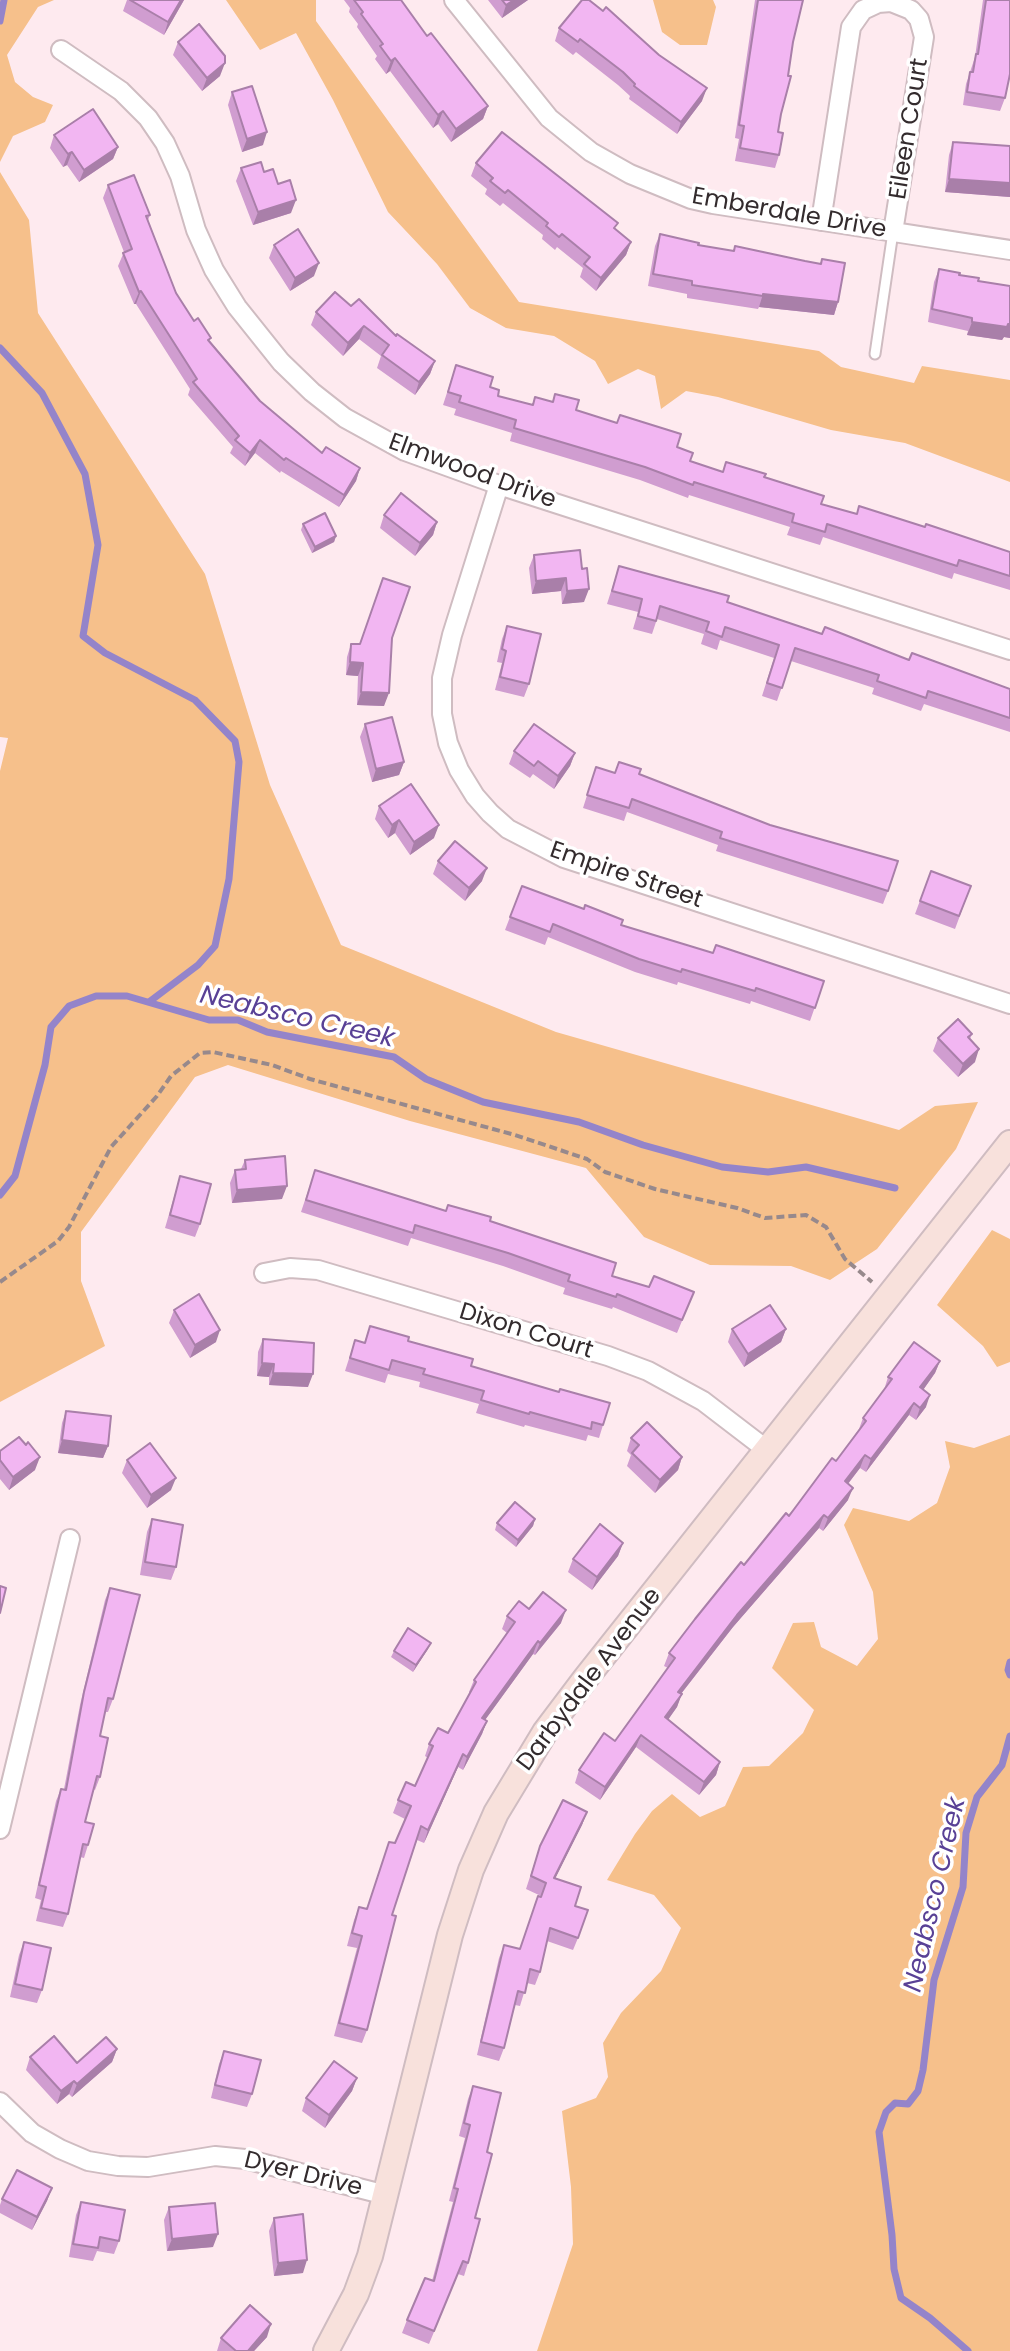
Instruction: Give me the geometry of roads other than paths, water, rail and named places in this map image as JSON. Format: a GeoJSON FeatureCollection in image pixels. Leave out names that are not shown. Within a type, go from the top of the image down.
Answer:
{"type":"FeatureCollection","features":[{"type":"Feature","properties":{"kind":"street","name":"Emberdale Drive"},"geometry":{"type":"LineString","coordinates":[[454,0],[549,118],[591,152],[630,174],[691,199],[1010,250]]}},
{"type":"Feature","properties":{"kind":"street","name":"Eileen Court"},"geometry":{"type":"LineString","coordinates":[[821,221],[851,27],[863,10],[878,3],[891,2],[911,10],[919,19],[924,37],[893,232]]}},
{"type":"Feature","properties":{"kind":"street","name":"Elmwood Drive"},"geometry":{"type":"LineString","coordinates":[[61,50],[129,97],[157,130],[180,176],[196,230],[214,270],[237,307],[281,362],[312,392],[375,436],[405,451],[499,485],[1010,650]]}},
{"type":"Feature","properties":{"kind":"street","name":"Empire Street"},"geometry":{"type":"LineString","coordinates":[[499,485],[452,635],[442,678],[442,714],[448,743],[459,770],[490,813],[508,829],[564,858],[1010,1004]]}},
{"type":"Feature","properties":{"kind":"street","name":"Darbydale Avenue"},"geometry":{"type":"LineString","coordinates":[[326,2351],[356,2294],[370,2256],[450,1935],[471,1870],[496,1813],[553,1722],[1010,1143]]}},
{"type":"Feature","properties":{"kind":"street","name":"Dixon Court"},"geometry":{"type":"LineString","coordinates":[[264,1273],[290,1268],[318,1270],[608,1356],[648,1371],[690,1394],[767,1450]]}},
{"type":"Feature","properties":{"kind":"street"},"geometry":{"type":"LineString","coordinates":[[0,1829],[70,1539]]}},
{"type":"Feature","properties":{"kind":"street","name":"Dyer Drive"},"geometry":{"type":"LineString","coordinates":[[0,2102],[32,2133],[88,2161],[148,2167],[215,2156],[245,2159],[386,2195]]}},
{"type":"Feature","properties":{"kind":"lane"},"geometry":{"type":"LineString","coordinates":[[875,354],[893,232]]}},
{"type":"Feature","properties":{"kind":"waterway"},"geometry":{"type":"LineString","coordinates":[[0,21],[4,0]]}},
{"type":"Feature","properties":{"kind":"waterway"},"geometry":{"type":"LineString","coordinates":[[0,348],[42,393],[85,474],[98,545],[83,636],[105,653],[195,700],[235,741],[239,762],[229,879],[215,946],[198,965],[149,1002]]}},
{"type":"Feature","properties":{"kind":"waterway","name":"Neabsco Creek"},"geometry":{"type":"LineString","coordinates":[[0,1195],[15,1176],[45,1065],[51,1027],[69,1006],[96,996],[127,996],[209,1020],[238,1020],[267,1032],[394,1057],[426,1079],[483,1102],[579,1122],[643,1145],[722,1167],[768,1172],[806,1167],[895,1188]]}},
{"type":"Feature","properties":{"kind":"waterway","name":"Neabsco Creek"},"geometry":{"type":"LineString","coordinates":[[1010,1662],[1010,1675]]}},
{"type":"Feature","properties":{"kind":"waterway","name":"Neabsco Creek"},"geometry":{"type":"LineString","coordinates":[[968,2351],[901,2298],[894,2269],[879,2132],[886,2112],[895,2103],[908,2104],[918,2091],[934,1980],[963,1887],[966,1833],[977,1797],[1002,1765],[1010,1736]]}}]}
